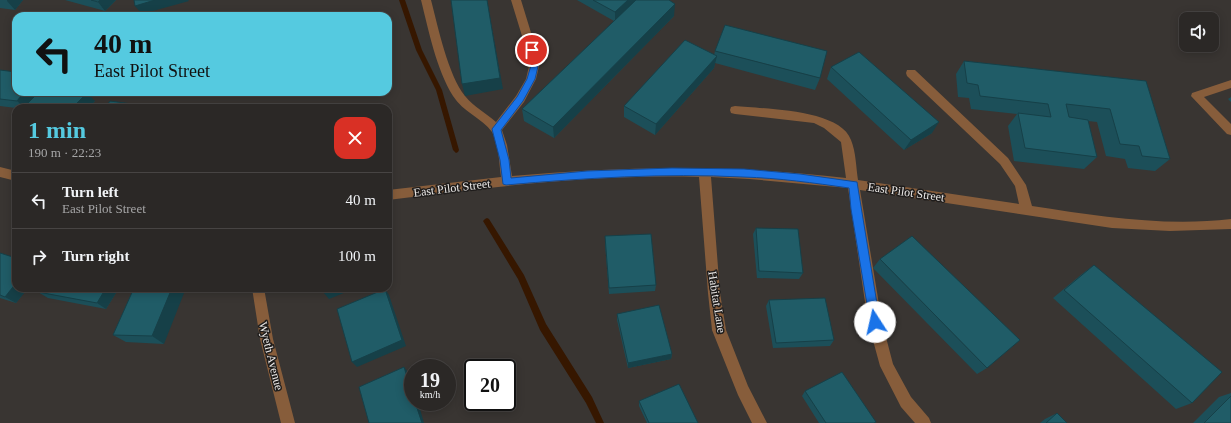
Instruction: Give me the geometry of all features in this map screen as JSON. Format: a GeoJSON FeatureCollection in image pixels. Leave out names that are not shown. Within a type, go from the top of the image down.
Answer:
{"type":"FeatureCollection","features":[{"type":"Feature","properties":{"kind":"street"},"geometry":{"type":"LineString","coordinates":[[426,0],[439,51],[458,94],[471,109],[497,129],[505,160],[506,182]]}},
{"type":"Feature","properties":{"kind":"street"},"geometry":{"type":"LineString","coordinates":[[497,129],[520,99],[531,79],[536,62],[516,0]]}},
{"type":"Feature","properties":{"kind":"street"},"geometry":{"type":"LineString","coordinates":[[911,73],[1004,160],[1020,185],[1027,210]]}},
{"type":"Feature","properties":{"kind":"street"},"geometry":{"type":"LineString","coordinates":[[1231,84],[1196,96],[1231,131]]}},
{"type":"Feature","properties":{"kind":"street"},"geometry":{"type":"LineString","coordinates":[[735,110],[814,119],[826,122],[837,129],[846,141],[875,322],[887,366],[906,402],[924,423]]}},
{"type":"Feature","properties":{"kind":"street"},"geometry":{"type":"LineString","coordinates":[[0,172],[12,175]]}},
{"type":"Feature","properties":{"kind":"street","name":"Habitat Lane"},"geometry":{"type":"LineString","coordinates":[[705,173],[714,293],[719,330],[743,390],[760,423]]}},
{"type":"Feature","properties":{"kind":"street","name":"East Pilot Street"},"geometry":{"type":"LineString","coordinates":[[392,195],[587,174],[744,173],[854,185],[1092,220],[1156,226],[1231,224]]}},
{"type":"Feature","properties":{"kind":"street","name":"Wyeth Avenue"},"geometry":{"type":"LineString","coordinates":[[258,292],[261,318],[288,423]]}},
{"type":"Feature","properties":{"kind":"building"},"geometry":{"type":"Polygon","coordinates":[[[134,0],[155,0],[135,6],[134,0]]]}},
{"type":"Feature","properties":{"kind":"building"},"geometry":{"type":"Polygon","coordinates":[[[451,0],[487,0],[500,78],[462,84],[451,0]]]}},
{"type":"Feature","properties":{"kind":"building"},"geometry":{"type":"Polygon","coordinates":[[[593,0],[628,0],[615,12],[593,0]]]}},
{"type":"Feature","properties":{"kind":"building"},"geometry":{"type":"Polygon","coordinates":[[[636,0],[669,0],[675,4],[553,127],[522,109],[636,0]]]}},
{"type":"Feature","properties":{"kind":"building"},"geometry":{"type":"Polygon","coordinates":[[[725,25],[827,51],[820,78],[715,51],[725,25]]]}},
{"type":"Feature","properties":{"kind":"building"},"geometry":{"type":"Polygon","coordinates":[[[685,40],[717,56],[656,124],[624,106],[685,40]]]}},
{"type":"Feature","properties":{"kind":"building"},"geometry":{"type":"Polygon","coordinates":[[[859,52],[939,122],[911,140],[831,67],[859,52]]]}},
{"type":"Feature","properties":{"kind":"building"},"geometry":{"type":"Polygon","coordinates":[[[964,61],[1146,81],[1170,159],[1142,156],[1139,146],[1120,144],[1110,109],[1066,104],[1069,117],[1088,120],[1097,157],[1025,148],[1018,113],[1051,117],[1048,104],[980,96],[978,85],[967,83],[964,61]]]}},
{"type":"Feature","properties":{"kind":"building"},"geometry":{"type":"Polygon","coordinates":[[[0,70],[12,72],[12,96],[21,96],[17,101],[0,99],[0,70]]]}},
{"type":"Feature","properties":{"kind":"building"},"geometry":{"type":"Polygon","coordinates":[[[35,96],[84,96],[76,104],[27,104],[35,96]]]}},
{"type":"Feature","properties":{"kind":"building"},"geometry":{"type":"Polygon","coordinates":[[[110,101],[132,104],[108,104],[110,101]]]}},
{"type":"Feature","properties":{"kind":"building"},"geometry":{"type":"Polygon","coordinates":[[[756,228],[798,229],[803,273],[759,271],[756,228]]]}},
{"type":"Feature","properties":{"kind":"building"},"geometry":{"type":"Polygon","coordinates":[[[651,234],[656,285],[609,288],[605,236],[651,234]]]}},
{"type":"Feature","properties":{"kind":"building"},"geometry":{"type":"Polygon","coordinates":[[[912,236],[1020,340],[987,368],[880,259],[912,236]]]}},
{"type":"Feature","properties":{"kind":"building"},"geometry":{"type":"Polygon","coordinates":[[[0,253],[12,257],[12,288],[5,297],[0,295],[0,253]]]}},
{"type":"Feature","properties":{"kind":"building"},"geometry":{"type":"Polygon","coordinates":[[[1094,265],[1222,372],[1192,403],[1064,290],[1094,265]]]}},
{"type":"Feature","properties":{"kind":"building"},"geometry":{"type":"Polygon","coordinates":[[[38,292],[104,292],[97,303],[38,292]]]}},
{"type":"Feature","properties":{"kind":"building"},"geometry":{"type":"Polygon","coordinates":[[[132,292],[170,292],[152,336],[113,335],[132,292]]]}},
{"type":"Feature","properties":{"kind":"building"},"geometry":{"type":"Polygon","coordinates":[[[378,292],[386,292],[402,340],[352,362],[337,309],[378,292]]]}},
{"type":"Feature","properties":{"kind":"building"},"geometry":{"type":"Polygon","coordinates":[[[825,298],[834,340],[776,343],[769,300],[825,298]]]}},
{"type":"Feature","properties":{"kind":"building"},"geometry":{"type":"Polygon","coordinates":[[[659,305],[672,354],[628,363],[617,314],[659,305]]]}},
{"type":"Feature","properties":{"kind":"building"},"geometry":{"type":"Polygon","coordinates":[[[404,367],[404,411],[418,411],[422,423],[369,423],[359,387],[404,367]]]}},
{"type":"Feature","properties":{"kind":"building"},"geometry":{"type":"Polygon","coordinates":[[[842,372],[876,422],[826,423],[805,391],[842,372]]]}},
{"type":"Feature","properties":{"kind":"building"},"geometry":{"type":"Polygon","coordinates":[[[679,384],[698,423],[649,423],[639,401],[679,384]]]}},
{"type":"Feature","properties":{"kind":"building"},"geometry":{"type":"Polygon","coordinates":[[[1231,396],[1231,423],[1204,423],[1231,396]]]}},
{"type":"Feature","properties":{"kind":"building"},"geometry":{"type":"Polygon","coordinates":[[[1057,413],[1067,423],[1046,423],[1057,413]]]}},
{"type":"Feature","properties":{"kind":"waterway"},"geometry":{"type":"LineString","coordinates":[[402,0],[419,50],[439,90],[456,150]]}},
{"type":"Feature","properties":{"kind":"waterway"},"geometry":{"type":"LineString","coordinates":[[487,221],[521,277],[543,327],[589,400],[600,423]]}},
{"type":"Feature","properties":{"kind":"route"},"geometry":{"type":"LineString","coordinates":[[532,50],[536,62],[531,79],[520,99],[497,129],[505,160],[506,182],[587,174],[672,172],[744,173],[854,185],[856,209],[875,322]]}}]}
